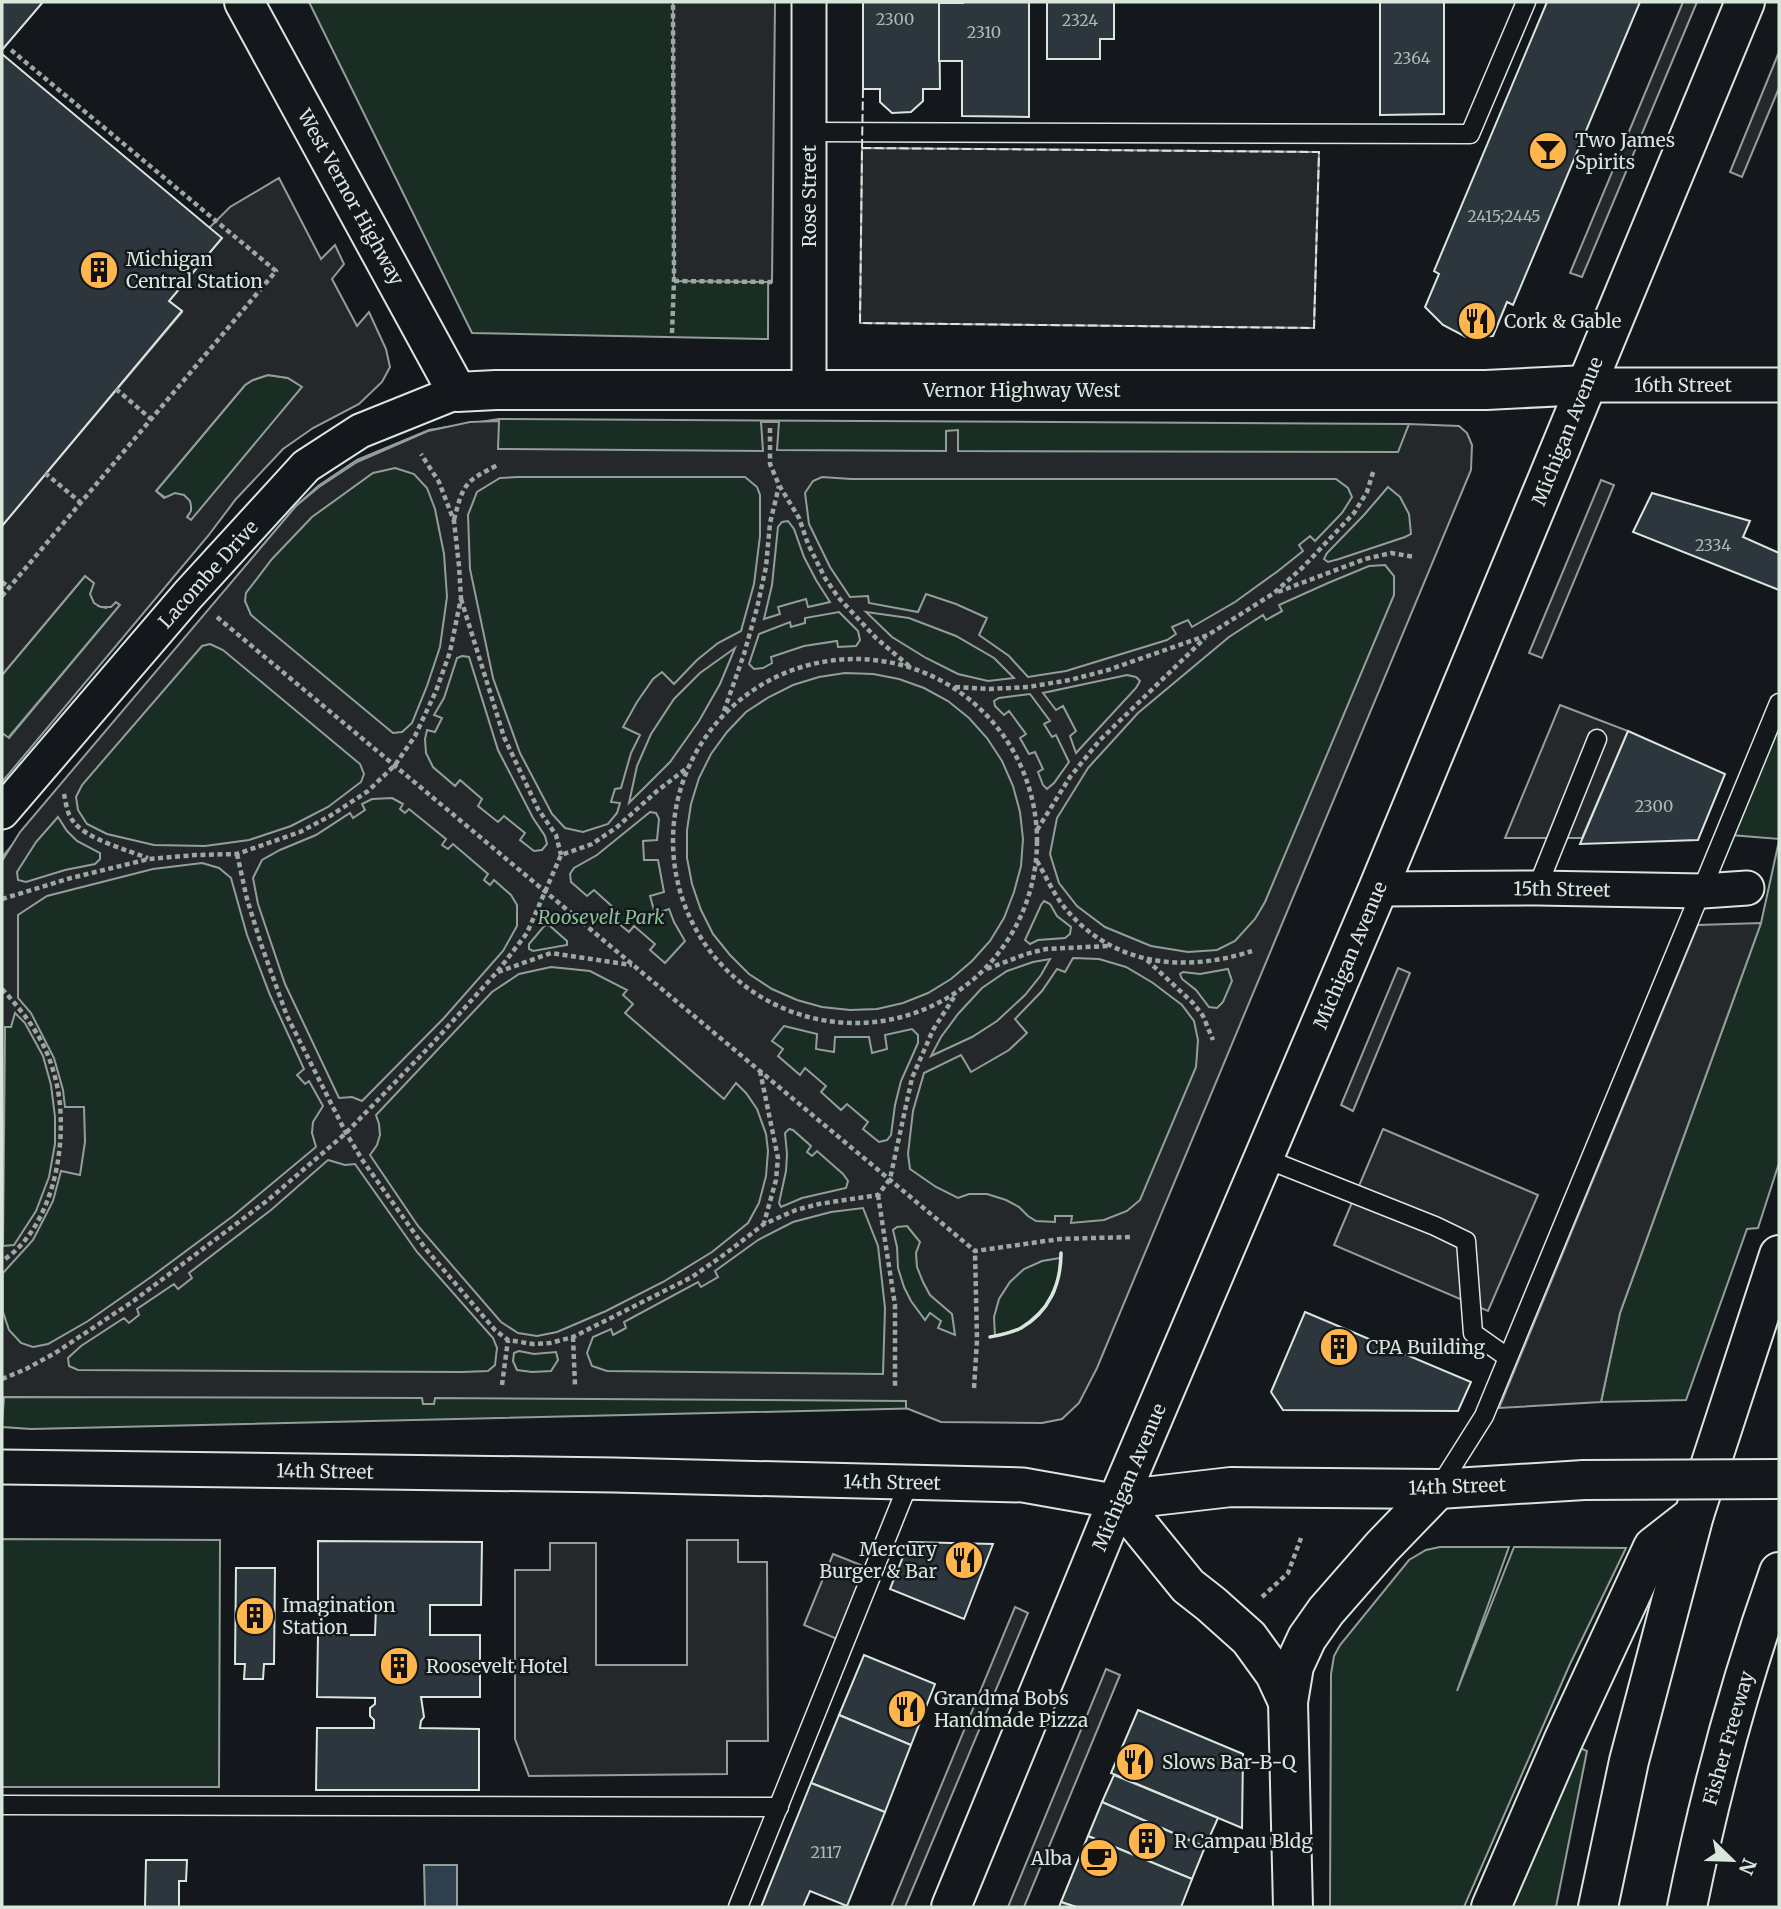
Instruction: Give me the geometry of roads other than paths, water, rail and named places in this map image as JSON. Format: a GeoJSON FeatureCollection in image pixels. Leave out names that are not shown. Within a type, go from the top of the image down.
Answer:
{"type":"FeatureCollection","features":[{"type":"Feature","properties":{"kind":"main road","name":"West Vernor Highway"},"geometry":{"type":"LineString","coordinates":[[243,2],[457,392]]}},
{"type":"Feature","properties":{"kind":"main road","name":"Michigan Avenue"},"geometry":{"type":"LineString","coordinates":[[951,1907],[1118,1500],[1378,889],[1745,2]]}},
{"type":"Feature","properties":{"kind":"main road","name":"Vernor Highway West"},"geometry":{"type":"LineString","coordinates":[[457,392],[1486,390],[1586,385]]}},
{"type":"Feature","properties":{"kind":"main road"},"geometry":{"type":"LineString","coordinates":[[1598,1907],[1629,1761],[1694,1515],[1779,1255]]}},
{"type":"Feature","properties":{"kind":"main road","name":"14th Street"},"geometry":{"type":"LineString","coordinates":[[1118,1500],[1231,1488],[1438,1489],[1584,1480],[1779,1479]]}},
{"type":"Feature","properties":{"kind":"main road"},"geometry":{"type":"LineString","coordinates":[[1293,1907],[1288,1702],[1294,1666],[1307,1639],[1326,1611],[1438,1489]]}},
{"type":"Feature","properties":{"kind":"main road"},"geometry":{"type":"LineString","coordinates":[[1118,1500],[1188,1586],[1249,1638],[1275,1674],[1288,1702]]}},
{"type":"Feature","properties":{"kind":"main road"},"geometry":{"type":"LineString","coordinates":[[1491,1907],[1563,1741],[1653,1547],[1694,1515]]}},
{"type":"Feature","properties":{"kind":"main road","name":"Fisher Freeway"},"geometry":{"type":"LineString","coordinates":[[1687,1907],[1728,1730],[1779,1572]]}},
{"type":"Feature","properties":{"kind":"street","name":"Rose Street"},"geometry":{"type":"LineString","coordinates":[[809,2],[809,390]]}},
{"type":"Feature","properties":{"kind":"street","name":"16th Street"},"geometry":{"type":"LineString","coordinates":[[1586,385],[1779,385]]}},
{"type":"Feature","properties":{"kind":"street","name":"Lacombe Drive"},"geometry":{"type":"LineString","coordinates":[[2,812],[188,595],[306,466],[360,431],[457,392]]}},
{"type":"Feature","properties":{"kind":"street","name":"15th Street"},"geometry":{"type":"LineString","coordinates":[[1378,889],[1703,891],[1747,888]]}},
{"type":"Feature","properties":{"kind":"street","name":"14th Street"},"geometry":{"type":"LineString","coordinates":[[2,1467],[614,1475],[1023,1485],[1118,1500]]}},
{"type":"Feature","properties":{"kind":"lane"},"geometry":{"type":"LineString","coordinates":[[809,132],[1470,134],[1526,2]]}},
{"type":"Feature","properties":{"kind":"lane"},"geometry":{"type":"LineString","coordinates":[[1438,1489],[1484,1416],[1779,703]]}},
{"type":"Feature","properties":{"kind":"lane"},"geometry":{"type":"LineString","coordinates":[[1537,888],[1597,739]]}},
{"type":"Feature","properties":{"kind":"lane"},"geometry":{"type":"LineString","coordinates":[[1264,1158],[1466,1241],[1473,1333],[1507,1357]]}},
{"type":"Feature","properties":{"kind":"lane"},"geometry":{"type":"LineString","coordinates":[[738,1907],[909,1482]]}},
{"type":"Feature","properties":{"kind":"lane"},"geometry":{"type":"LineString","coordinates":[[2,1805],[779,1807]]}},
{"type":"Feature","properties":{"kind":"water"},"geometry":{"type":"Polygon","coordinates":[[[424,1865],[457,1865],[457,1907],[425,1907],[424,1865]]]}},
{"type":"Feature","properties":{"kind":"place","name":"Two James Spirits"},"geometry":{"type":"Point","coordinates":[1548,151]}},
{"type":"Feature","properties":{"kind":"place","name":"Michigan Central Station"},"geometry":{"type":"Point","coordinates":[99,270]}},
{"type":"Feature","properties":{"kind":"place","name":"Cork & Gable"},"geometry":{"type":"Point","coordinates":[1477,321]}},
{"type":"Feature","properties":{"kind":"place","name":"CPA Building"},"geometry":{"type":"Point","coordinates":[1339,1347]}},
{"type":"Feature","properties":{"kind":"place","name":"Mercury Burger & Bar"},"geometry":{"type":"Point","coordinates":[964,1560]}},
{"type":"Feature","properties":{"kind":"place","name":"Imagination Station"},"geometry":{"type":"Point","coordinates":[255,1616]}},
{"type":"Feature","properties":{"kind":"place","name":"Roosevelt Hotel"},"geometry":{"type":"Point","coordinates":[399,1666]}},
{"type":"Feature","properties":{"kind":"place","name":"Grandma Bobs Handmade Pizza"},"geometry":{"type":"Point","coordinates":[907,1709]}},
{"type":"Feature","properties":{"kind":"place","name":"Slows Bar-B-Q"},"geometry":{"type":"Point","coordinates":[1135,1762]}},
{"type":"Feature","properties":{"kind":"place","name":"R Campau Bldg"},"geometry":{"type":"Point","coordinates":[1147,1841]}},
{"type":"Feature","properties":{"kind":"place","name":"Alba"},"geometry":{"type":"Point","coordinates":[1099,1858]}},
{"type":"Feature","properties":{"kind":"park label","name":"Roosevelt Park"},"geometry":{"type":"Point","coordinates":[601,917]}}]}
